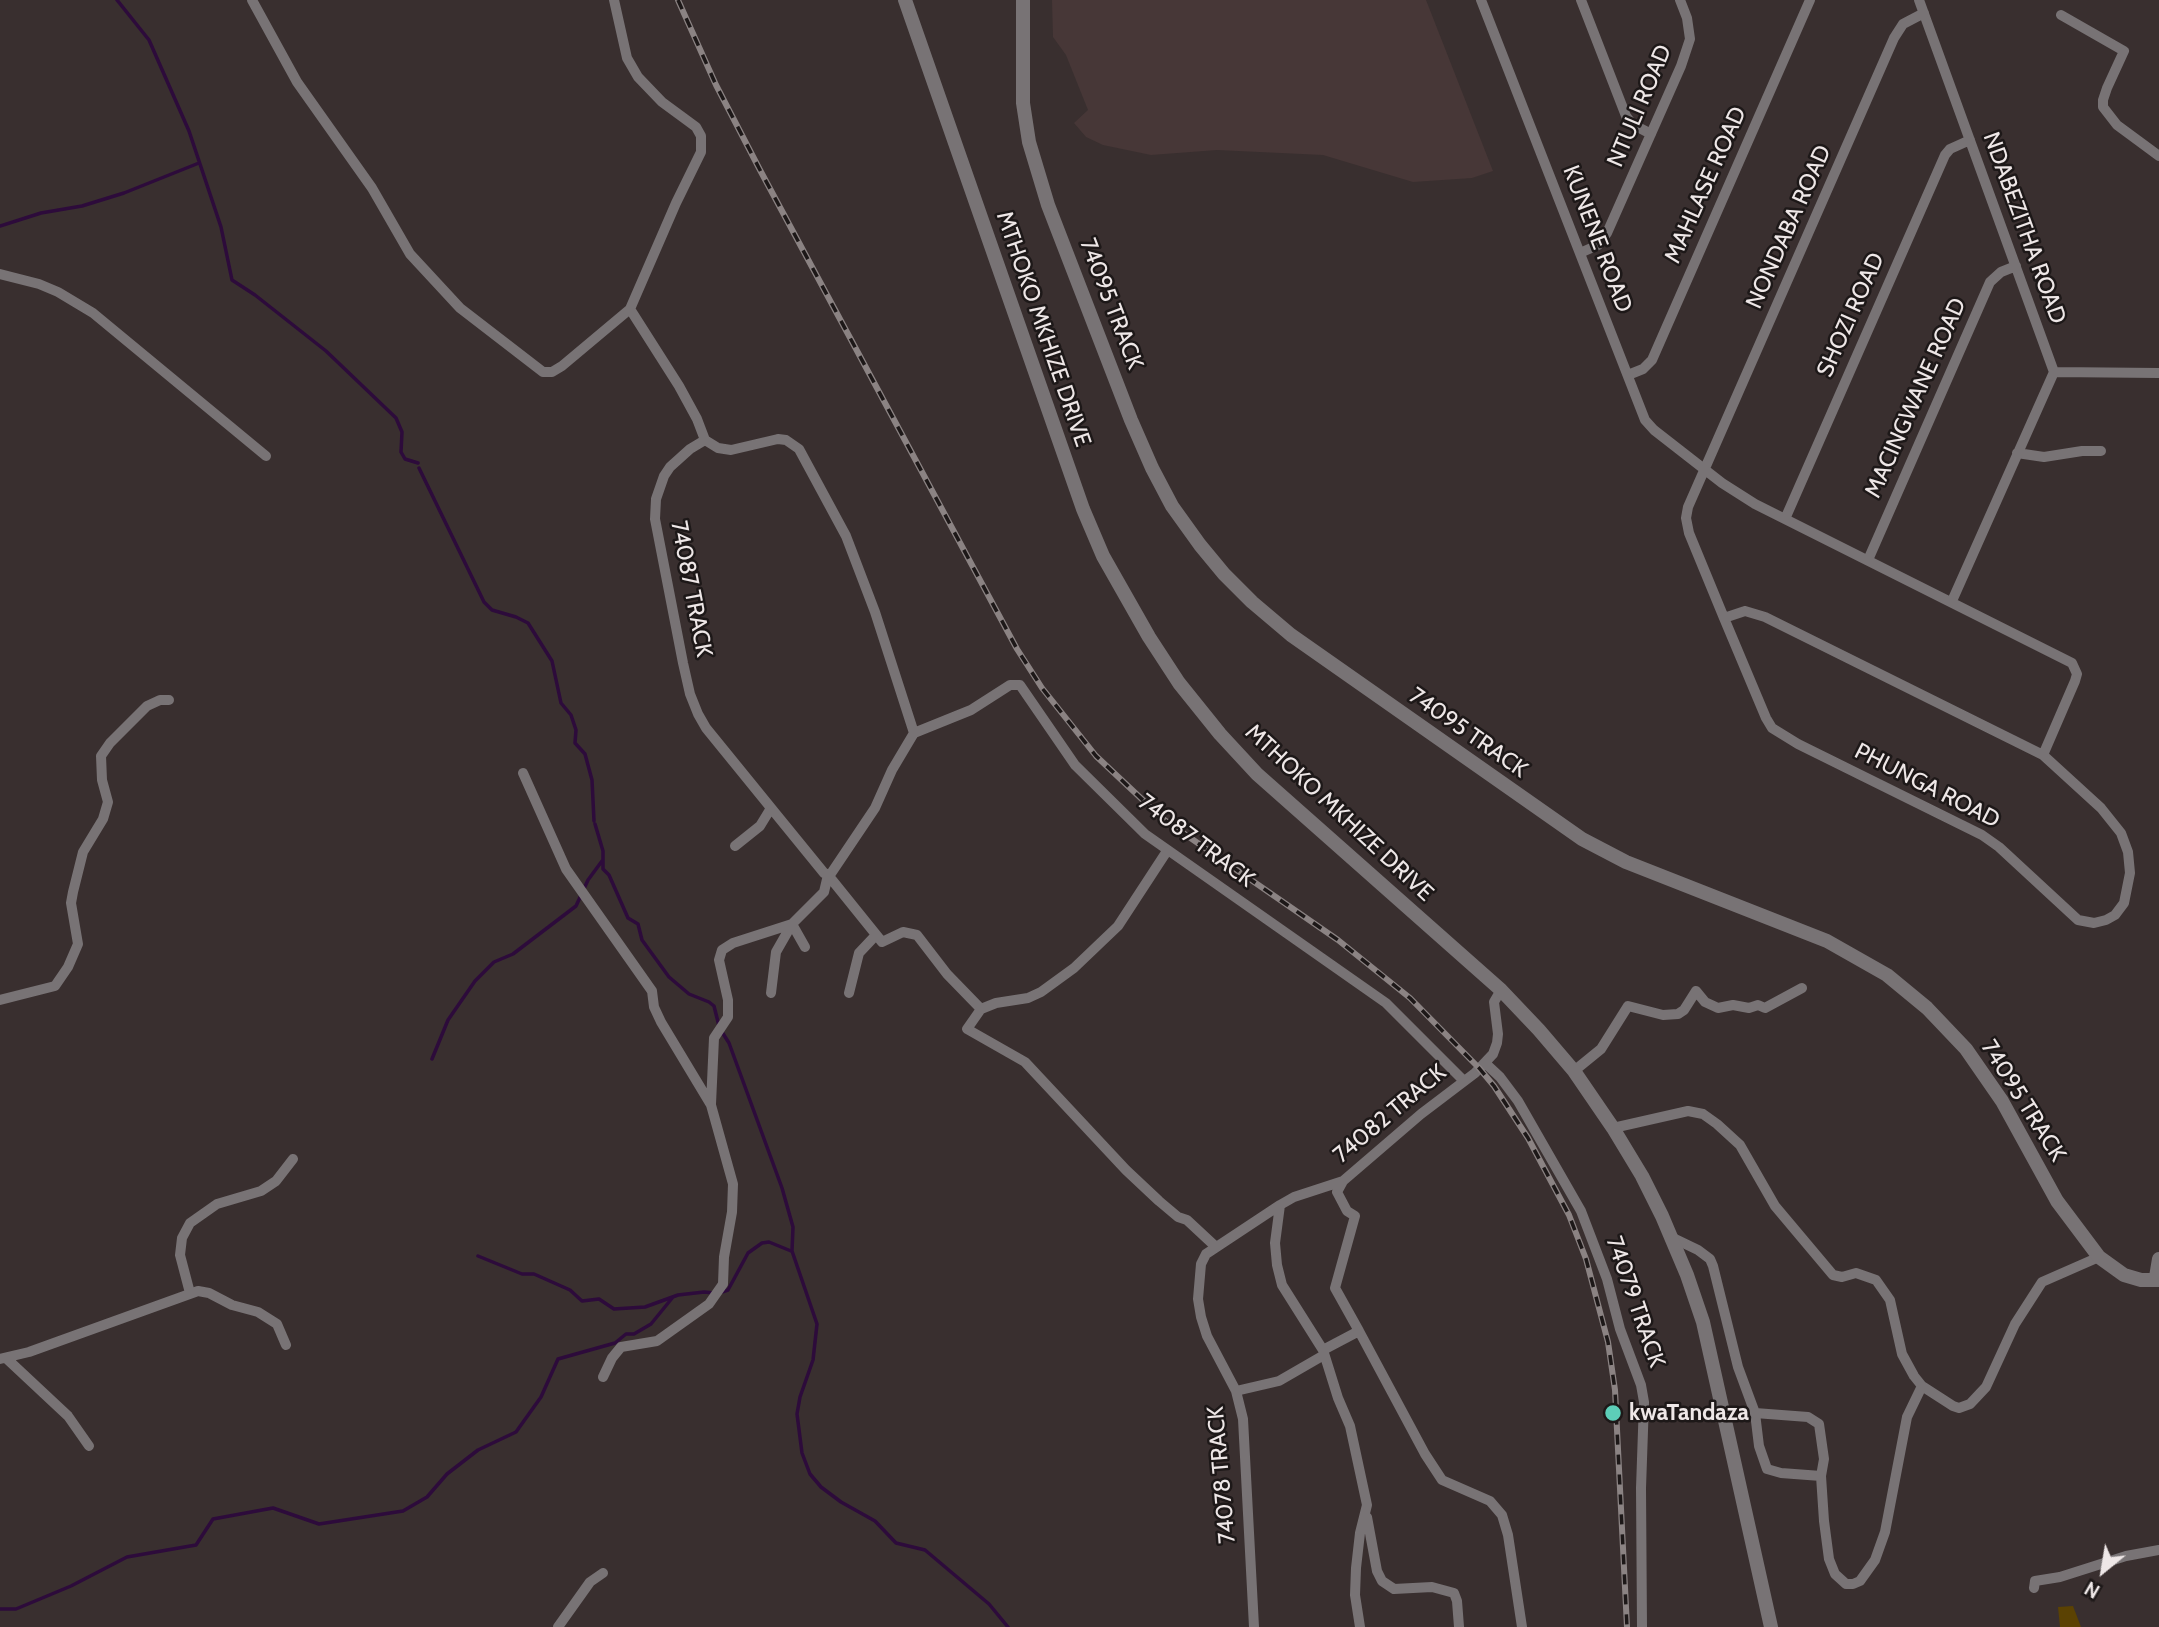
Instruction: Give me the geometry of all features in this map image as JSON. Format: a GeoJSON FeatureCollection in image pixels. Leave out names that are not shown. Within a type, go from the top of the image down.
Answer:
{"type":"FeatureCollection","features":[{"type":"Feature","properties":{"kind":"street"},"geometry":{"type":"LineString","coordinates":[[252,0],[297,82],[372,188],[410,254],[460,308],[543,372],[552,372],[562,366],[630,309],[701,152],[702,143],[696,127],[662,102],[638,77],[627,58],[614,0]]}},
{"type":"Feature","properties":{"kind":"street","name":"MTHOKO MKHIZE DRIVE"},"geometry":{"type":"LineString","coordinates":[[905,0],[1083,509],[1103,556],[1149,637],[1212,724],[1257,774],[1501,990],[1539,1030],[1574,1071],[1642,1176],[1671,1237],[1703,1322],[1771,1627]]}},
{"type":"Feature","properties":{"kind":"street","name":"74095 TRACK"},"geometry":{"type":"LineString","coordinates":[[1023,0],[1023,103],[1030,142],[1048,205],[1152,468],[1172,506],[1224,573],[1252,602],[1291,635],[1582,839],[1626,862],[1827,941],[1887,975],[1927,1008],[1966,1049],[2002,1101],[2057,1201],[2099,1257],[2124,1276],[2159,1280]]}},
{"type":"Feature","properties":{"kind":"street","name":"KUNENE ROAD"},"geometry":{"type":"LineString","coordinates":[[1481,0],[1645,420],[1654,430],[1741,496],[2072,663],[2077,674],[2043,755]]}},
{"type":"Feature","properties":{"kind":"street"},"geometry":{"type":"LineString","coordinates":[[1581,0],[1626,116],[1632,124],[1651,134]]}},
{"type":"Feature","properties":{"kind":"street","name":"NTULI ROAD"},"geometry":{"type":"LineString","coordinates":[[1580,253],[1598,245],[1608,233],[1690,39],[1687,18],[1680,0]]}},
{"type":"Feature","properties":{"kind":"street","name":"MAHLASE ROAD"},"geometry":{"type":"LineString","coordinates":[[1628,375],[1643,369],[1652,360],[1810,0]]}},
{"type":"Feature","properties":{"kind":"street","name":"NDABEZITHA ROAD"},"geometry":{"type":"LineString","coordinates":[[1919,0],[2054,372]]}},
{"type":"Feature","properties":{"kind":"street","name":"NONDABA ROAD"},"geometry":{"type":"LineString","coordinates":[[1706,469],[1894,38],[1903,24],[1924,13]]}},
{"type":"Feature","properties":{"kind":"street"},"geometry":{"type":"LineString","coordinates":[[2061,15],[2124,51],[2107,88],[2104,107],[2117,125],[2159,156]]}},
{"type":"Feature","properties":{"kind":"street","name":"SHOZI ROAD"},"geometry":{"type":"LineString","coordinates":[[1785,519],[1945,155],[1950,149],[1970,140]]}},
{"type":"Feature","properties":{"kind":"street","name":"MACINGWANE ROAD"},"geometry":{"type":"LineString","coordinates":[[1868,559],[1990,282],[1995,276],[2015,266]]}},
{"type":"Feature","properties":{"kind":"street"},"geometry":{"type":"LineString","coordinates":[[0,274],[58,292],[93,313],[266,456]]}},
{"type":"Feature","properties":{"kind":"street"},"geometry":{"type":"LineString","coordinates":[[630,309],[679,386],[705,440],[718,448],[731,450],[778,439],[786,440],[799,449],[846,536],[875,612],[914,733],[892,770],[875,808],[833,874],[828,875],[824,892],[792,924],[776,952],[771,993]]}},
{"type":"Feature","properties":{"kind":"street"},"geometry":{"type":"LineString","coordinates":[[1952,601],[2054,372],[2159,373]]}},
{"type":"Feature","properties":{"kind":"street","name":"74087 TRACK"},"geometry":{"type":"LineString","coordinates":[[705,440],[679,457],[664,476],[654,509],[690,694],[706,727],[876,935]]}},
{"type":"Feature","properties":{"kind":"street"},"geometry":{"type":"LineString","coordinates":[[2017,453],[2044,457],[2101,451]]}},
{"type":"Feature","properties":{"kind":"street"},"geometry":{"type":"LineString","coordinates":[[1706,469],[1686,518],[1689,533],[1724,618]]}},
{"type":"Feature","properties":{"kind":"street","name":"PHUNGA ROAD"},"geometry":{"type":"LineString","coordinates":[[1745,611],[1765,617],[2043,755],[2101,808],[2121,834],[2128,852],[2130,873],[2124,903],[2115,915],[2106,920],[2094,923],[2078,920],[1999,847],[1982,835],[1780,734],[1766,719],[1724,618],[1745,611]]}},
{"type":"Feature","properties":{"kind":"street","name":"74087 TRACK"},"geometry":{"type":"LineString","coordinates":[[914,733],[971,710],[1010,685],[1020,685],[1075,765],[1136,826],[1167,851],[1235,895],[1386,1003],[1464,1081]]}},
{"type":"Feature","properties":{"kind":"street"},"geometry":{"type":"LineString","coordinates":[[0,1000],[55,986],[68,967],[78,944],[71,903],[73,892],[83,852],[103,818],[108,802],[102,779],[101,756],[146,706],[169,700]]}},
{"type":"Feature","properties":{"kind":"street"},"geometry":{"type":"LineString","coordinates":[[523,773],[566,869],[652,990],[654,1006],[661,1022],[711,1105],[733,1184],[723,1284],[709,1304],[657,1341],[621,1347],[603,1377]]}},
{"type":"Feature","properties":{"kind":"street"},"geometry":{"type":"LineString","coordinates":[[735,846],[760,826],[771,808]]}},
{"type":"Feature","properties":{"kind":"street"},"geometry":{"type":"LineString","coordinates":[[1167,851],[1118,926],[1074,968],[1028,999],[981,1009],[967,1029],[1025,1062],[1126,1170],[1216,1247]]}},
{"type":"Feature","properties":{"kind":"street"},"geometry":{"type":"LineString","coordinates":[[711,1105],[714,1038],[728,1017],[728,1000],[719,956],[722,950],[733,943],[792,924]]}},
{"type":"Feature","properties":{"kind":"street"},"geometry":{"type":"LineString","coordinates":[[792,924],[805,947]]}},
{"type":"Feature","properties":{"kind":"street"},"geometry":{"type":"LineString","coordinates":[[849,993],[859,953],[876,935],[882,942],[903,932],[917,935],[947,974],[981,1009]]}},
{"type":"Feature","properties":{"kind":"street"},"geometry":{"type":"LineString","coordinates":[[1574,1071],[1601,1049],[1628,1006],[1663,1014],[1678,1014],[1684,1010],[1696,991],[1705,1002],[1718,1008],[1733,1005],[1749,1008],[1758,1005],[1765,1008],[1802,988]]}},
{"type":"Feature","properties":{"kind":"street","name":"74082 TRACK"},"geometry":{"type":"LineString","coordinates":[[1198,1286],[1201,1265],[1206,1254],[1280,1205],[1343,1181],[1485,1063],[1497,1044],[1494,1002],[1501,990]]}},
{"type":"Feature","properties":{"kind":"street","name":"74079 TRACK"},"geometry":{"type":"LineString","coordinates":[[1485,1063],[1500,1077],[1518,1101],[1581,1211],[1607,1279],[1620,1329],[1642,1385],[1642,1627]]}},
{"type":"Feature","properties":{"kind":"street"},"geometry":{"type":"LineString","coordinates":[[1613,1128],[1688,1111],[1703,1114],[1740,1145],[1775,1206],[1837,1277],[1856,1273],[1876,1280],[1889,1300],[1902,1354],[1922,1385],[1959,1408],[1970,1404],[1986,1387],[2015,1324],[2038,1286],[2047,1279],[2099,1257]]}},
{"type":"Feature","properties":{"kind":"street"},"geometry":{"type":"LineString","coordinates":[[190,1293],[180,1255],[182,1238],[190,1223],[217,1204],[261,1191],[275,1181],[293,1159]]}},
{"type":"Feature","properties":{"kind":"street"},"geometry":{"type":"LineString","coordinates":[[1343,1181],[1337,1192],[1347,1211],[1355,1216],[1335,1288],[1425,1454],[1442,1479],[1490,1501],[1502,1515],[1508,1535],[1522,1627]]}},
{"type":"Feature","properties":{"kind":"street"},"geometry":{"type":"LineString","coordinates":[[1280,1205],[1275,1243],[1282,1285],[1323,1352],[1350,1426],[1367,1505],[1367,1526],[1377,1571],[1382,1581],[1394,1589],[1432,1587],[1454,1593],[1459,1627]]}},
{"type":"Feature","properties":{"kind":"street"},"geometry":{"type":"LineString","coordinates":[[1671,1237],[1699,1250],[1710,1259],[1713,1266],[1738,1367],[1755,1413],[1759,1446],[1767,1469],[1781,1473],[1821,1476]]}},
{"type":"Feature","properties":{"kind":"street"},"geometry":{"type":"LineString","coordinates":[[2159,1259],[2156,1278],[2159,1280]]}},
{"type":"Feature","properties":{"kind":"street","name":"74078 TRACK"},"geometry":{"type":"LineString","coordinates":[[1198,1286],[1201,1317],[1207,1336],[1236,1391],[1243,1419],[1254,1627]]}},
{"type":"Feature","properties":{"kind":"street"},"geometry":{"type":"LineString","coordinates":[[3,1359],[190,1293],[204,1291],[232,1305],[258,1312],[277,1324],[286,1345]]}},
{"type":"Feature","properties":{"kind":"street"},"geometry":{"type":"LineString","coordinates":[[1236,1391],[1279,1381],[1359,1331]]}},
{"type":"Feature","properties":{"kind":"street"},"geometry":{"type":"LineString","coordinates":[[3,1359],[68,1416],[89,1446]]}},
{"type":"Feature","properties":{"kind":"street"},"geometry":{"type":"LineString","coordinates":[[1755,1413],[1808,1417],[1816,1420],[1821,1429],[1824,1459],[1821,1476],[1829,1559],[1835,1574],[1849,1585],[1867,1574],[1885,1532],[1907,1417],[1922,1385]]}},
{"type":"Feature","properties":{"kind":"street"},"geometry":{"type":"LineString","coordinates":[[1360,1627],[1355,1595],[1356,1568],[1367,1505]]}},
{"type":"Feature","properties":{"kind":"street"},"geometry":{"type":"LineString","coordinates":[[2034,1588],[2035,1581],[2060,1577],[2126,1556],[2159,1549]]}},
{"type":"Feature","properties":{"kind":"street"},"geometry":{"type":"LineString","coordinates":[[558,1627],[590,1582],[603,1573]]}},
{"type":"Feature","properties":{"kind":"shaded area"},"geometry":{"type":"Polygon","coordinates":[[[1052,0],[1426,0],[1493,171],[1472,178],[1413,182],[1323,155],[1217,150],[1151,155],[1103,145],[1086,137],[1074,123],[1088,110],[1066,55],[1053,37],[1052,0]]]}},
{"type":"Feature","properties":{"kind":"shaded area"},"geometry":{"type":"Polygon","coordinates":[[[2073,1606],[2081,1627],[2060,1627],[2058,1607],[2073,1606]]]}},
{"type":"Feature","properties":{"kind":"waterway"},"geometry":{"type":"LineString","coordinates":[[117,0],[149,40],[189,131],[221,227],[232,280],[326,351],[396,418],[402,432],[401,452],[405,459],[418,463]]}},
{"type":"Feature","properties":{"kind":"waterway"},"geometry":{"type":"LineString","coordinates":[[0,226],[124,193],[199,163]]}},
{"type":"Feature","properties":{"kind":"waterway"},"geometry":{"type":"LineString","coordinates":[[419,468],[484,602],[492,610],[528,623],[552,661],[561,703],[571,715],[576,730],[575,743],[585,754],[592,780],[594,821]]}},
{"type":"Feature","properties":{"kind":"waterway"},"geometry":{"type":"LineString","coordinates":[[595,824],[603,851],[603,869],[609,875],[628,918],[638,924],[642,940],[669,977],[689,994],[714,1006],[719,1026]]}},
{"type":"Feature","properties":{"kind":"waterway"},"geometry":{"type":"LineString","coordinates":[[432,1059],[448,1020],[475,981],[494,962],[513,954],[576,906],[588,880],[602,861]]}},
{"type":"Feature","properties":{"kind":"waterway"},"geometry":{"type":"LineString","coordinates":[[722,1032],[729,1043],[782,1188],[793,1227],[792,1251],[817,1324],[813,1360],[797,1414],[802,1453],[810,1474],[821,1487],[841,1502],[875,1521],[896,1543],[925,1550],[989,1604],[1008,1627]]}},
{"type":"Feature","properties":{"kind":"waterway"},"geometry":{"type":"LineString","coordinates":[[722,1292],[728,1290],[748,1253],[762,1243],[769,1242],[791,1251]]}},
{"type":"Feature","properties":{"kind":"waterway"},"geometry":{"type":"LineString","coordinates":[[478,1256],[522,1274],[534,1274],[570,1290],[582,1301],[599,1299],[614,1309],[645,1307],[678,1295],[714,1293]]}},
{"type":"Feature","properties":{"kind":"waterway"},"geometry":{"type":"LineString","coordinates":[[0,1609],[16,1609],[71,1586],[127,1557],[196,1545],[213,1519],[273,1508],[319,1524],[403,1511],[427,1497],[447,1474],[478,1450],[516,1432],[541,1397],[558,1359],[615,1343],[626,1334],[634,1334],[651,1324],[673,1297]]}},
{"type":"Feature","properties":{"kind":"railway"},"geometry":{"type":"LineString","coordinates":[[678,0],[716,85],[760,170],[1017,649],[1042,688],[1096,756],[1163,819],[1338,940],[1410,998],[1479,1068],[1528,1138],[1569,1215],[1586,1259],[1608,1342],[1615,1390],[1627,1627]]}},
{"type":"Feature","properties":{"kind":"place","name":"kwaTandaza"},"geometry":{"type":"Point","coordinates":[1613,1413]}}]}
